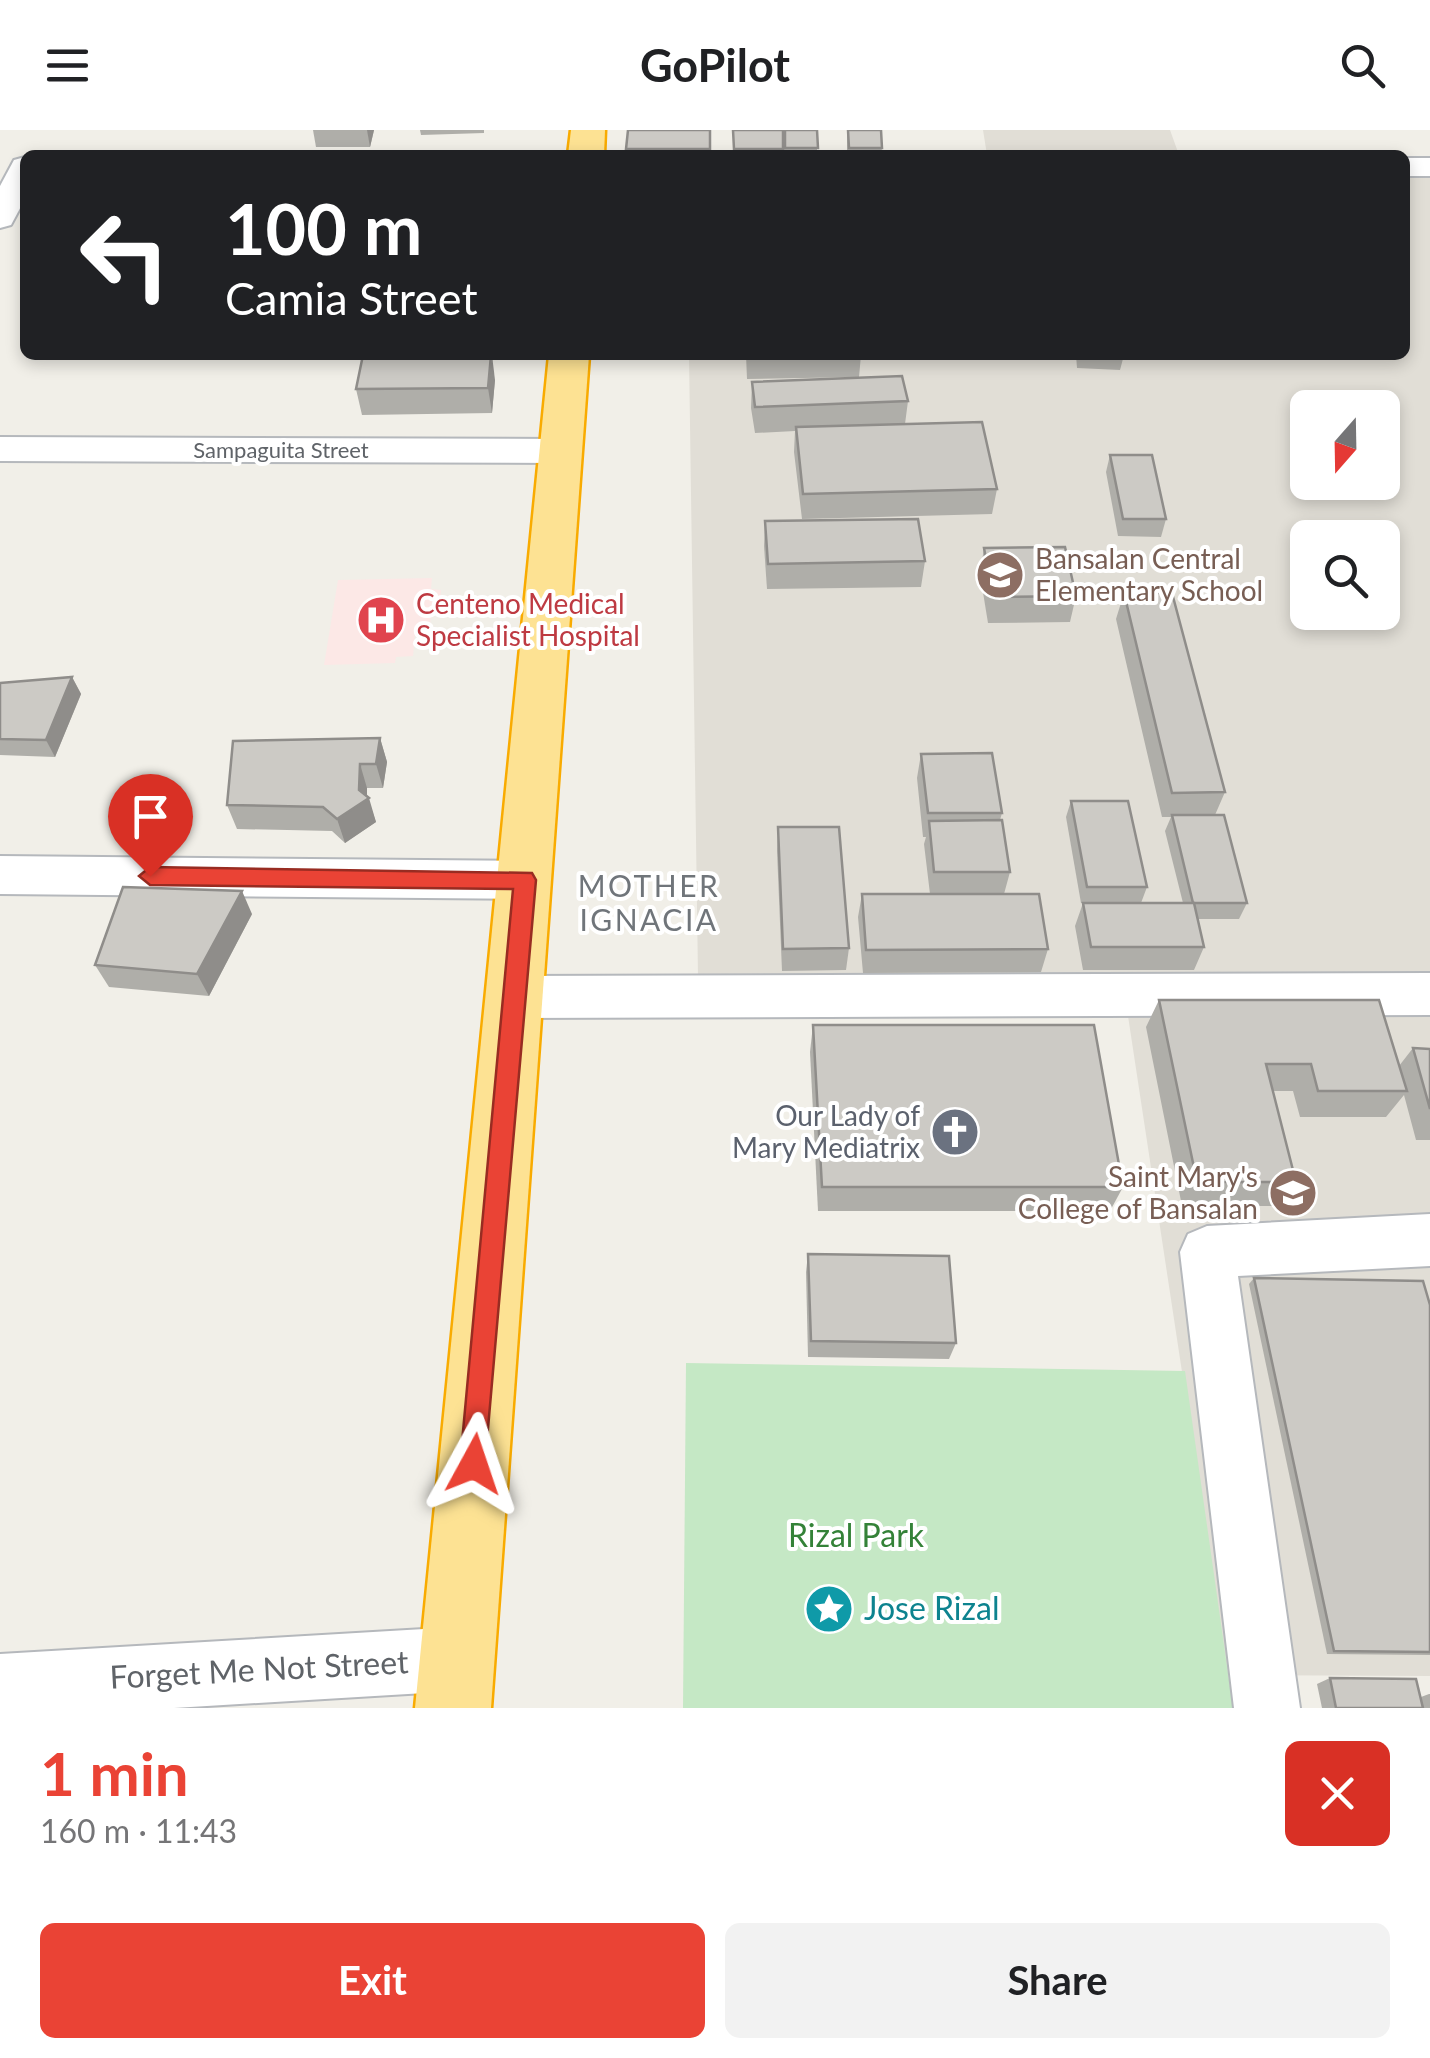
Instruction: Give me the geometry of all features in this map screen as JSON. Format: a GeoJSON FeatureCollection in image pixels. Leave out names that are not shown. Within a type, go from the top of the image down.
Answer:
{"type":"FeatureCollection","features":[{"type":"Feature","properties":{"kind":"highway"},"geometry":{"type":"LineString","coordinates":[[456,1683],[569,360]]}},
{"type":"Feature","properties":{"kind":"street"},"geometry":{"type":"LineString","coordinates":[[0,218],[20,179]]}},
{"type":"Feature","properties":{"kind":"street","name":"Sampaguita Street"},"geometry":{"type":"LineString","coordinates":[[0,448],[561,450]]}},
{"type":"Feature","properties":{"kind":"street"},"geometry":{"type":"LineString","coordinates":[[0,875],[524,880]]}},
{"type":"Feature","properties":{"kind":"street"},"geometry":{"type":"LineString","coordinates":[[514,997],[1430,994]]}},
{"type":"Feature","properties":{"kind":"street"},"geometry":{"type":"LineString","coordinates":[[1267,1708],[1207,1252],[1430,1240]]}},
{"type":"Feature","properties":{"kind":"street","name":"Forget Me Not Street"},"geometry":{"type":"LineString","coordinates":[[0,1686],[456,1683]]}},
{"type":"Feature","properties":{"kind":"shaded area"},"geometry":{"type":"Polygon","coordinates":[[[983,130],[1170,130],[1177,150],[986,150],[983,130]]]}},
{"type":"Feature","properties":{"kind":"shaded area","name":"Bansalan Central Elementary School"},"geometry":{"type":"Polygon","coordinates":[[[1410,177],[1430,177],[1430,974],[698,976],[689,360],[1410,360],[1410,177]]]}},
{"type":"Feature","properties":{"kind":"shaded area","name":"Centeno Medical Specialist Hospital"},"geometry":{"type":"Polygon","coordinates":[[[432,578],[431,589],[441,590],[440,605],[432,606],[429,634],[415,635],[413,656],[396,657],[395,663],[324,665],[338,580],[432,578]]]}},
{"type":"Feature","properties":{"kind":"shaded area","name":"Saint Mary's College of Bansalan"},"geometry":{"type":"Polygon","coordinates":[[[1430,1014],[1430,1676],[1228,1675],[1128,1016],[1430,1014]]]}},
{"type":"Feature","properties":{"kind":"green space","name":"Rizal Park"},"geometry":{"type":"Polygon","coordinates":[[[686,1363],[1185,1371],[1233,1708],[683,1708],[686,1363]]]}},
{"type":"Feature","properties":{"kind":"building"},"geometry":{"type":"Polygon","coordinates":[[[628,130],[710,130],[710,149],[626,149],[628,130]]]}},
{"type":"Feature","properties":{"kind":"building"},"geometry":{"type":"Polygon","coordinates":[[[733,130],[783,130],[783,149],[734,149],[733,130]]]}},
{"type":"Feature","properties":{"kind":"building"},"geometry":{"type":"Polygon","coordinates":[[[785,130],[817,130],[818,148],[785,148],[785,130]]]}},
{"type":"Feature","properties":{"kind":"building"},"geometry":{"type":"Polygon","coordinates":[[[848,130],[881,130],[882,148],[849,148],[848,130]]]}},
{"type":"Feature","properties":{"kind":"building"},"geometry":{"type":"Polygon","coordinates":[[[362,360],[491,360],[488,388],[356,389],[362,360]]]}},
{"type":"Feature","properties":{"kind":"building"},"geometry":{"type":"Polygon","coordinates":[[[902,376],[908,401],[755,407],[752,382],[902,376]]]}},
{"type":"Feature","properties":{"kind":"building"},"geometry":{"type":"Polygon","coordinates":[[[982,422],[997,489],[803,494],[796,427],[982,422]]]}},
{"type":"Feature","properties":{"kind":"building"},"geometry":{"type":"Polygon","coordinates":[[[1110,455],[1152,455],[1166,519],[1123,519],[1110,455]]]}},
{"type":"Feature","properties":{"kind":"building"},"geometry":{"type":"Polygon","coordinates":[[[918,519],[925,561],[768,564],[765,521],[918,519]]]}},
{"type":"Feature","properties":{"kind":"building"},"geometry":{"type":"Polygon","coordinates":[[[1065,547],[1076,596],[993,597],[984,548],[1065,547]]]}},
{"type":"Feature","properties":{"kind":"building"},"geometry":{"type":"Polygon","coordinates":[[[1124,593],[1172,593],[1225,792],[1172,793],[1124,593]]]}},
{"type":"Feature","properties":{"kind":"building"},"geometry":{"type":"Polygon","coordinates":[[[72,677],[46,740],[0,739],[0,683],[72,677]]]}},
{"type":"Feature","properties":{"kind":"building"},"geometry":{"type":"Polygon","coordinates":[[[380,738],[376,764],[360,764],[359,790],[369,798],[337,819],[323,807],[227,805],[233,741],[380,738]]]}},
{"type":"Feature","properties":{"kind":"building"},"geometry":{"type":"Polygon","coordinates":[[[992,753],[1002,813],[928,813],[921,754],[992,753]]]}},
{"type":"Feature","properties":{"kind":"building"},"geometry":{"type":"Polygon","coordinates":[[[1071,801],[1128,801],[1147,887],[1087,887],[1071,801]]]}},
{"type":"Feature","properties":{"kind":"building"},"geometry":{"type":"Polygon","coordinates":[[[1172,815],[1224,815],[1247,903],[1193,903],[1172,815]]]}},
{"type":"Feature","properties":{"kind":"building"},"geometry":{"type":"Polygon","coordinates":[[[1002,820],[1010,872],[934,872],[929,821],[1002,820]]]}},
{"type":"Feature","properties":{"kind":"building"},"geometry":{"type":"Polygon","coordinates":[[[778,827],[839,827],[849,948],[783,949],[778,827]]]}},
{"type":"Feature","properties":{"kind":"building"},"geometry":{"type":"Polygon","coordinates":[[[123,887],[242,891],[197,974],[95,965],[123,887]]]}},
{"type":"Feature","properties":{"kind":"building"},"geometry":{"type":"Polygon","coordinates":[[[862,894],[1039,894],[1048,949],[866,950],[862,894]]]}},
{"type":"Feature","properties":{"kind":"building"},"geometry":{"type":"Polygon","coordinates":[[[1083,903],[1194,903],[1204,947],[1091,947],[1083,903]]]}},
{"type":"Feature","properties":{"kind":"building"},"geometry":{"type":"Polygon","coordinates":[[[1159,1000],[1379,1000],[1407,1091],[1318,1091],[1311,1064],[1266,1064],[1296,1182],[1197,1182],[1159,1000]]]}},
{"type":"Feature","properties":{"kind":"building","name":"Our Lady of Mary Mediatrix"},"geometry":{"type":"Polygon","coordinates":[[[813,1025],[1094,1025],[1123,1187],[822,1187],[813,1025]]]}},
{"type":"Feature","properties":{"kind":"building"},"geometry":{"type":"Polygon","coordinates":[[[1413,1048],[1430,1049],[1430,1109],[1413,1048]]]}},
{"type":"Feature","properties":{"kind":"building"},"geometry":{"type":"Polygon","coordinates":[[[808,1254],[949,1256],[956,1343],[811,1341],[808,1254]]]}},
{"type":"Feature","properties":{"kind":"building"},"geometry":{"type":"Polygon","coordinates":[[[1254,1278],[1423,1281],[1430,1305],[1430,1652],[1334,1651],[1254,1278]]]}},
{"type":"Feature","properties":{"kind":"building"},"geometry":{"type":"Polygon","coordinates":[[[1330,1678],[1416,1679],[1423,1708],[1336,1708],[1330,1678]]]}},
{"type":"Feature","properties":{"kind":"place","name":"Bansalan Central Elementary School"},"geometry":{"type":"Point","coordinates":[1000,575]}},
{"type":"Feature","properties":{"kind":"place","name":"Centeno Medical Specialist Hospital"},"geometry":{"type":"Point","coordinates":[381,620]}},
{"type":"Feature","properties":{"kind":"place","name":"Our Lady of Mary Mediatrix"},"geometry":{"type":"Point","coordinates":[955,1132]}},
{"type":"Feature","properties":{"kind":"place","name":"Saint Mary's College of Bansalan"},"geometry":{"type":"Point","coordinates":[1293,1193]}},
{"type":"Feature","properties":{"kind":"place","name":"Jose Rizal"},"geometry":{"type":"Point","coordinates":[829,1609]}},
{"type":"Feature","properties":{"kind":"district","name":"MOTHER IGNACIA"},"geometry":{"type":"Point","coordinates":[649,904]}},
{"type":"Feature","properties":{"kind":"route"},"geometry":{"type":"LineString","coordinates":[[150,876],[524,880],[474,1464]]}}]}
